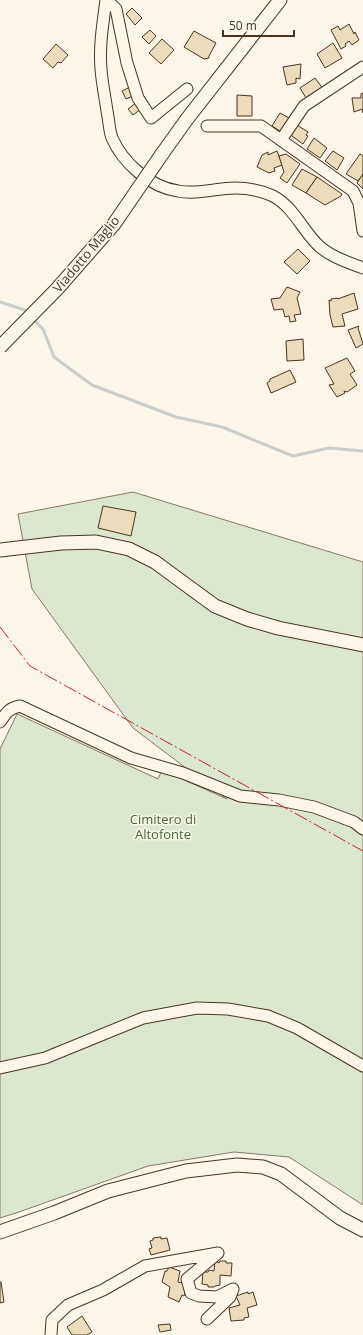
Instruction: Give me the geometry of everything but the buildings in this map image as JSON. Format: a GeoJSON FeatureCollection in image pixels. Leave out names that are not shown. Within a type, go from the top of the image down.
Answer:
{"type":"FeatureCollection","features":[{"type":"Feature","properties":{"kind":"main road","name":"Viadotto Maglio"},"geometry":{"type":"LineString","coordinates":[[0,347],[57,289],[114,224],[187,119],[280,0]]}},
{"type":"Feature","properties":{"kind":"main road"},"geometry":{"type":"LineString","coordinates":[[0,550],[61,543],[96,542],[129,549],[155,562],[215,606],[247,619],[278,628],[363,645]]}},
{"type":"Feature","properties":{"kind":"main road"},"geometry":{"type":"LineString","coordinates":[[0,1232],[54,1213],[108,1191],[186,1171],[237,1165],[263,1167],[281,1174],[340,1218],[363,1230]]}},
{"type":"Feature","properties":{"kind":"street"},"geometry":{"type":"LineString","coordinates":[[106,0],[116,9],[127,63],[138,98],[151,118],[187,89]]}},
{"type":"Feature","properties":{"kind":"street"},"geometry":{"type":"LineString","coordinates":[[106,0],[101,34],[101,68],[104,94],[112,137],[122,154],[135,171],[156,184],[177,192],[206,192],[234,188],[257,191],[274,197],[291,211],[317,244],[341,260],[363,268]]}},
{"type":"Feature","properties":{"kind":"street"},"geometry":{"type":"LineString","coordinates":[[281,140],[304,106],[363,67]]}},
{"type":"Feature","properties":{"kind":"street"},"geometry":{"type":"LineString","coordinates":[[207,126],[261,126],[353,191],[359,203],[363,231]]}},
{"type":"Feature","properties":{"kind":"street"},"geometry":{"type":"LineString","coordinates":[[0,722],[8,710],[13,707],[20,706],[131,758],[183,773],[240,796],[278,800],[314,807],[354,822],[363,829]]}},
{"type":"Feature","properties":{"kind":"street"},"geometry":{"type":"LineString","coordinates":[[0,1068],[45,1058],[143,1018],[197,1008],[228,1009],[268,1016],[298,1028],[363,1066]]}},
{"type":"Feature","properties":{"kind":"street"},"geometry":{"type":"LineString","coordinates":[[51,1335],[52,1320],[68,1305],[103,1290],[145,1266],[218,1253],[187,1279],[191,1293],[199,1296],[217,1297],[233,1289],[230,1297],[207,1319]]}},
{"type":"Feature","properties":{"kind":"green space","name":"Cimitero di Altofonte"},"geometry":{"type":"Polygon","coordinates":[[[133,492],[363,562],[363,1205],[289,1157],[234,1152],[148,1166],[0,1218],[0,749],[17,714],[158,779],[162,770],[227,799],[133,728],[32,589],[18,514],[133,492]]]}},
{"type":"Feature","properties":{"kind":"waterway"},"geometry":{"type":"LineString","coordinates":[[0,302],[25,310],[28,313]]}},
{"type":"Feature","properties":{"kind":"waterway"},"geometry":{"type":"LineString","coordinates":[[33,319],[43,329],[54,357],[92,385],[176,417],[222,427],[293,456],[329,448],[363,451]]}},
{"type":"Feature","properties":{"kind":"power"},"geometry":{"type":"LineString","coordinates":[[0,627],[30,666],[363,851]]}}]}
